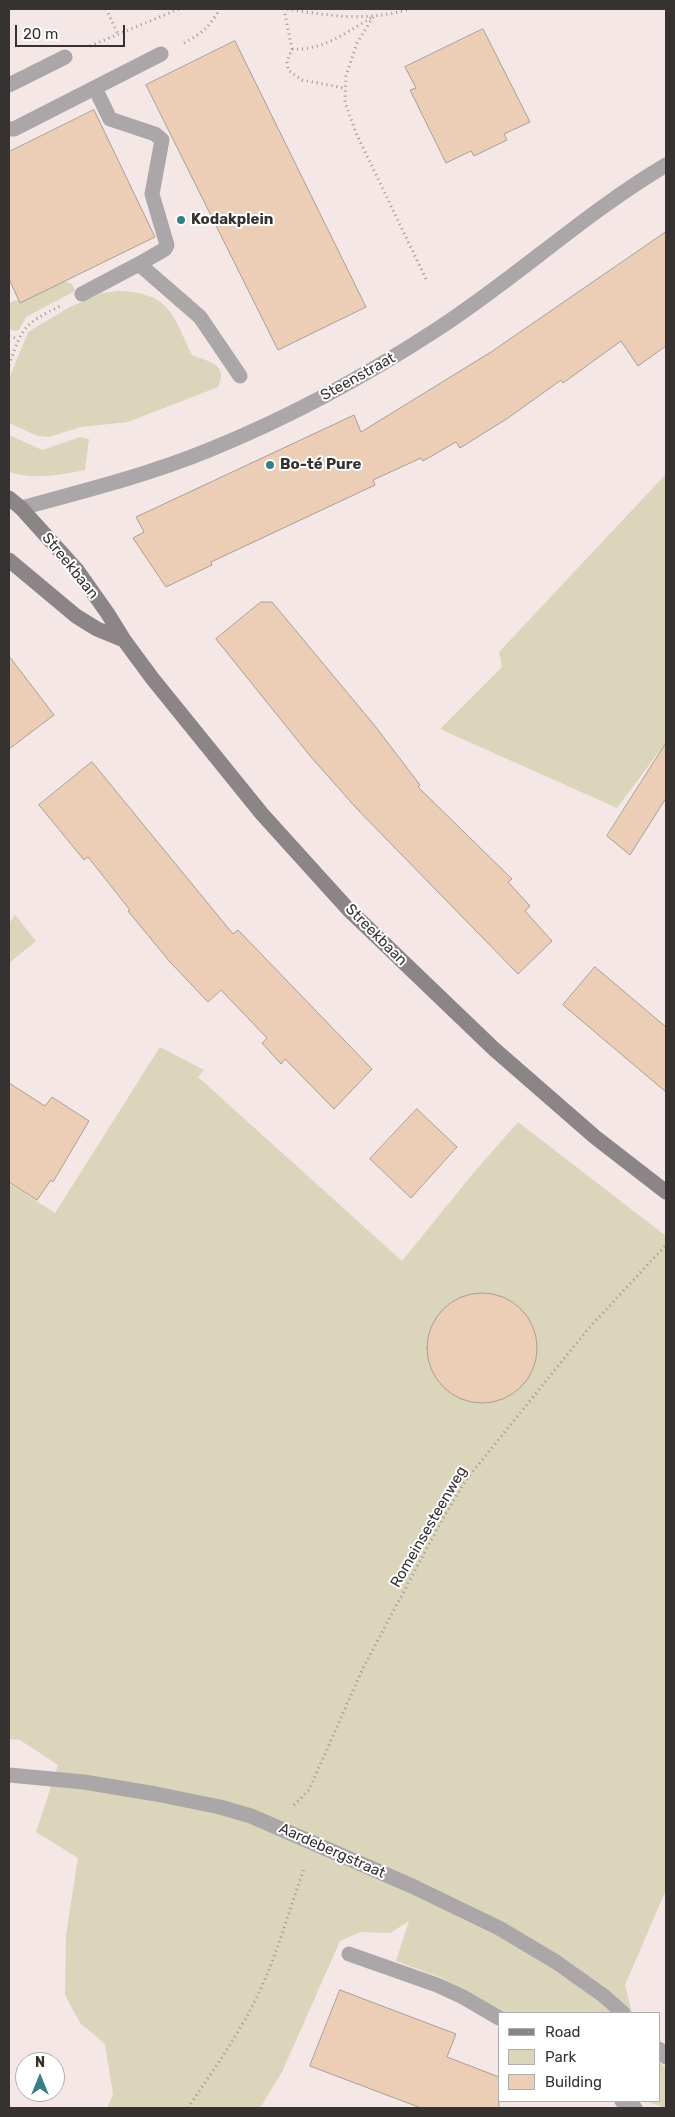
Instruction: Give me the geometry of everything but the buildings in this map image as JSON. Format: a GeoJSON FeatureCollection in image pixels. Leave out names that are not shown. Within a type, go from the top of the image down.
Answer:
{"type":"FeatureCollection","features":[{"type":"Feature","properties":{"kind":"street"},"geometry":{"type":"LineString","coordinates":[[9,129],[14,129],[162,54]]}},
{"type":"Feature","properties":{"kind":"street"},"geometry":{"type":"LineString","coordinates":[[9,85],[66,57]]}},
{"type":"Feature","properties":{"kind":"street"},"geometry":{"type":"LineString","coordinates":[[82,294],[165,249],[167,244],[152,194],[162,140],[155,134],[110,119],[95,88]]}},
{"type":"Feature","properties":{"kind":"street","name":"Steenstraat"},"geometry":{"type":"LineString","coordinates":[[15,510],[108,484],[209,450],[352,382],[416,343],[480,300],[634,183],[666,165]]}},
{"type":"Feature","properties":{"kind":"street"},"geometry":{"type":"LineString","coordinates":[[139,264],[200,317],[240,376]]}},
{"type":"Feature","properties":{"kind":"street","name":"Streekbaan"},"geometry":{"type":"LineString","coordinates":[[9,498],[15,510],[77,570],[124,640],[262,814],[348,909],[494,1049],[595,1137],[666,1192]]}},
{"type":"Feature","properties":{"kind":"street","name":"Streekbaan"},"geometry":{"type":"LineString","coordinates":[[9,560],[76,616],[97,629],[124,640]]}},
{"type":"Feature","properties":{"kind":"street","name":"Aardebergstraat"},"geometry":{"type":"LineString","coordinates":[[9,1775],[84,1782],[156,1794],[220,1807],[274,1825],[499,1928],[564,1967],[604,1996],[622,2012]]}},
{"type":"Feature","properties":{"kind":"street"},"geometry":{"type":"LineString","coordinates":[[349,1954],[463,1997],[498,2017]]}},
{"type":"Feature","properties":{"kind":"street"},"geometry":{"type":"LineString","coordinates":[[624,2102],[635,2108]]}},
{"type":"Feature","properties":{"kind":"path"},"geometry":{"type":"LineString","coordinates":[[106,9],[118,34]]}},
{"type":"Feature","properties":{"kind":"path"},"geometry":{"type":"LineString","coordinates":[[66,57],[179,9]]}},
{"type":"Feature","properties":{"kind":"path"},"geometry":{"type":"LineString","coordinates":[[201,34],[210,25],[220,9]]}},
{"type":"Feature","properties":{"kind":"path"},"geometry":{"type":"LineString","coordinates":[[344,88],[302,80],[288,70],[287,61],[292,49],[285,9],[346,18],[373,17],[410,9]]}},
{"type":"Feature","properties":{"kind":"path"},"geometry":{"type":"LineString","coordinates":[[292,49],[305,50],[317,47],[373,17]]}},
{"type":"Feature","properties":{"kind":"path"},"geometry":{"type":"LineString","coordinates":[[373,17],[357,43],[346,76],[344,88],[345,102],[356,133],[427,281]]}},
{"type":"Feature","properties":{"kind":"path"},"geometry":{"type":"LineString","coordinates":[[9,365],[18,339],[32,320],[82,294]]}},
{"type":"Feature","properties":{"kind":"path"},"geometry":{"type":"LineString","coordinates":[[9,336],[18,339]]}},
{"type":"Feature","properties":{"kind":"path","name":"Romeinsesteenweg"},"geometry":{"type":"LineString","coordinates":[[274,1825],[309,1790],[364,1668],[443,1518],[466,1480],[588,1329],[666,1245]]}},
{"type":"Feature","properties":{"kind":"path"},"geometry":{"type":"LineString","coordinates":[[188,2108],[227,2049],[255,2001],[271,1965],[314,1842]]}},
{"type":"Feature","properties":{"kind":"green space"},"geometry":{"type":"Polygon","coordinates":[[[65,281],[72,284],[75,291],[26,317],[19,330],[9,329],[9,303],[65,281]]]}},
{"type":"Feature","properties":{"kind":"green space"},"geometry":{"type":"Polygon","coordinates":[[[118,291],[149,296],[167,308],[174,317],[192,355],[211,362],[219,369],[221,379],[218,387],[128,422],[81,427],[49,437],[38,436],[9,423],[9,379],[28,332],[68,308],[102,293],[118,291]]]}},
{"type":"Feature","properties":{"kind":"green space"},"geometry":{"type":"Polygon","coordinates":[[[9,435],[42,450],[80,437],[89,439],[85,470],[37,476],[9,472],[9,435]]]}},
{"type":"Feature","properties":{"kind":"green space"},"geometry":{"type":"Polygon","coordinates":[[[666,474],[666,742],[617,808],[440,729],[502,667],[499,652],[666,474]]]}},
{"type":"Feature","properties":{"kind":"green space"},"geometry":{"type":"Polygon","coordinates":[[[15,915],[36,941],[9,963],[9,924],[15,915]]]}},
{"type":"Feature","properties":{"kind":"green space"},"geometry":{"type":"Polygon","coordinates":[[[160,1047],[204,1070],[198,1077],[402,1261],[475,1171],[518,1122],[666,1236],[666,1890],[625,1985],[632,2012],[501,2012],[442,1978],[396,1961],[409,1921],[390,1933],[361,1932],[340,1941],[282,2072],[260,2108],[107,2108],[113,2094],[105,2044],[80,2023],[65,1995],[66,1935],[78,1858],[36,1832],[58,1765],[20,1740],[9,1739],[9,1183],[55,1213],[160,1047]]]}},
{"type":"Feature","properties":{"kind":"green space"},"geometry":{"type":"Polygon","coordinates":[[[660,2062],[666,2069],[666,2108],[648,2102],[660,2102],[660,2062]]]}},
{"type":"Feature","properties":{"kind":"place","name":"Kodakplein"},"geometry":{"type":"Point","coordinates":[181,220]}},
{"type":"Feature","properties":{"kind":"place","name":"Bo-té Pure"},"geometry":{"type":"Point","coordinates":[270,465]}}]}
